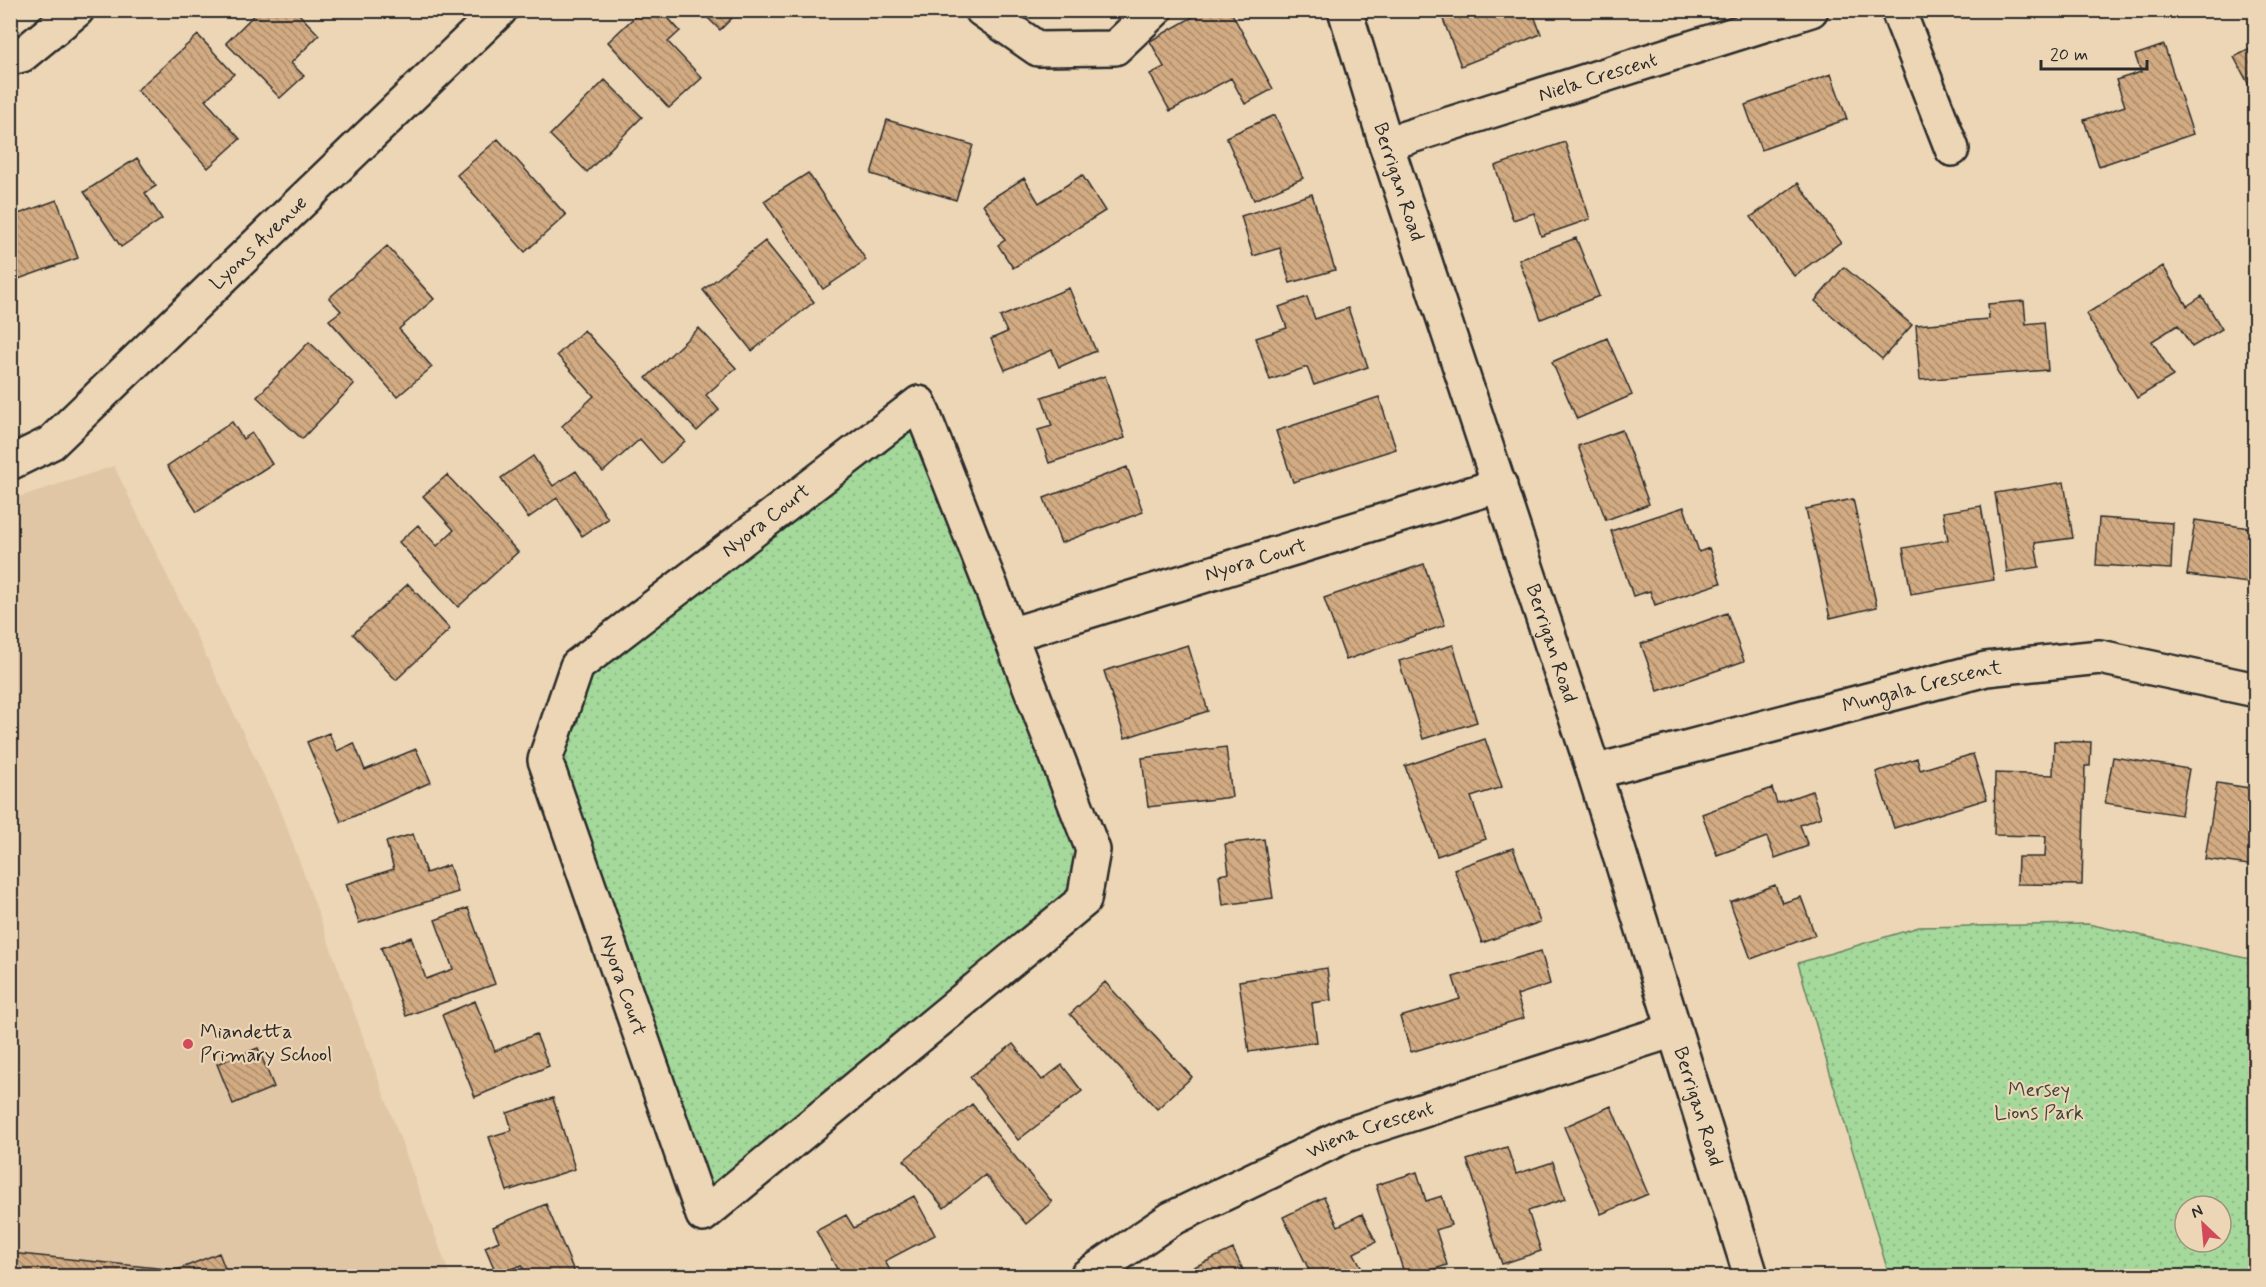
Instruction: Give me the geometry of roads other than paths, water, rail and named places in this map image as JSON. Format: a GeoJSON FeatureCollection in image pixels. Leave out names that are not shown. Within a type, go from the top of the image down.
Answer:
{"type":"FeatureCollection","features":[{"type":"Feature","properties":{"kind":"street"},"geometry":{"type":"LineString","coordinates":[[10,58],[22,55],[77,10]]}},
{"type":"Feature","properties":{"kind":"street","name":"Lyons Avenue"},"geometry":{"type":"LineString","coordinates":[[10,463],[51,443],[500,10]]}},
{"type":"Feature","properties":{"kind":"street"},"geometry":{"type":"LineString","coordinates":[[982,10],[1038,49],[1115,48],[1155,10]]}},
{"type":"Feature","properties":{"kind":"street","name":"Berrigan Road"},"geometry":{"type":"LineString","coordinates":[[1345,10],[1386,144],[1594,772],[1751,1276]]}},
{"type":"Feature","properties":{"kind":"street","name":"Niela Crescent"},"geometry":{"type":"LineString","coordinates":[[1386,144],[1811,10]]}},
{"type":"Feature","properties":{"kind":"street"},"geometry":{"type":"LineString","coordinates":[[1899,10],[1952,149]]}},
{"type":"Feature","properties":{"kind":"street","name":"Nyora Court"},"geometry":{"type":"LineString","coordinates":[[919,403],[1010,635],[1093,850],[1084,900],[703,1215],[545,760],[577,666],[919,403]]}},
{"type":"Feature","properties":{"kind":"street","name":"Nyora Court"},"geometry":{"type":"LineString","coordinates":[[1010,635],[1500,485]]}},
{"type":"Feature","properties":{"kind":"street","name":"Mungala Crescent"},"geometry":{"type":"LineString","coordinates":[[1594,772],[1986,669],[2100,657],[2256,690]]}},
{"type":"Feature","properties":{"kind":"street","name":"Wiena Crescent"},"geometry":{"type":"LineString","coordinates":[[1087,1276],[1172,1219],[1346,1135],[1674,1030]]}},
{"type":"Feature","properties":{"kind":"place","name":"Miandetta Primary School"},"geometry":{"type":"Point","coordinates":[188,1044]}},
{"type":"Feature","properties":{"kind":"park label","name":"Mersey Lions Park"},"geometry":{"type":"Point","coordinates":[2039,1102]}}]}
